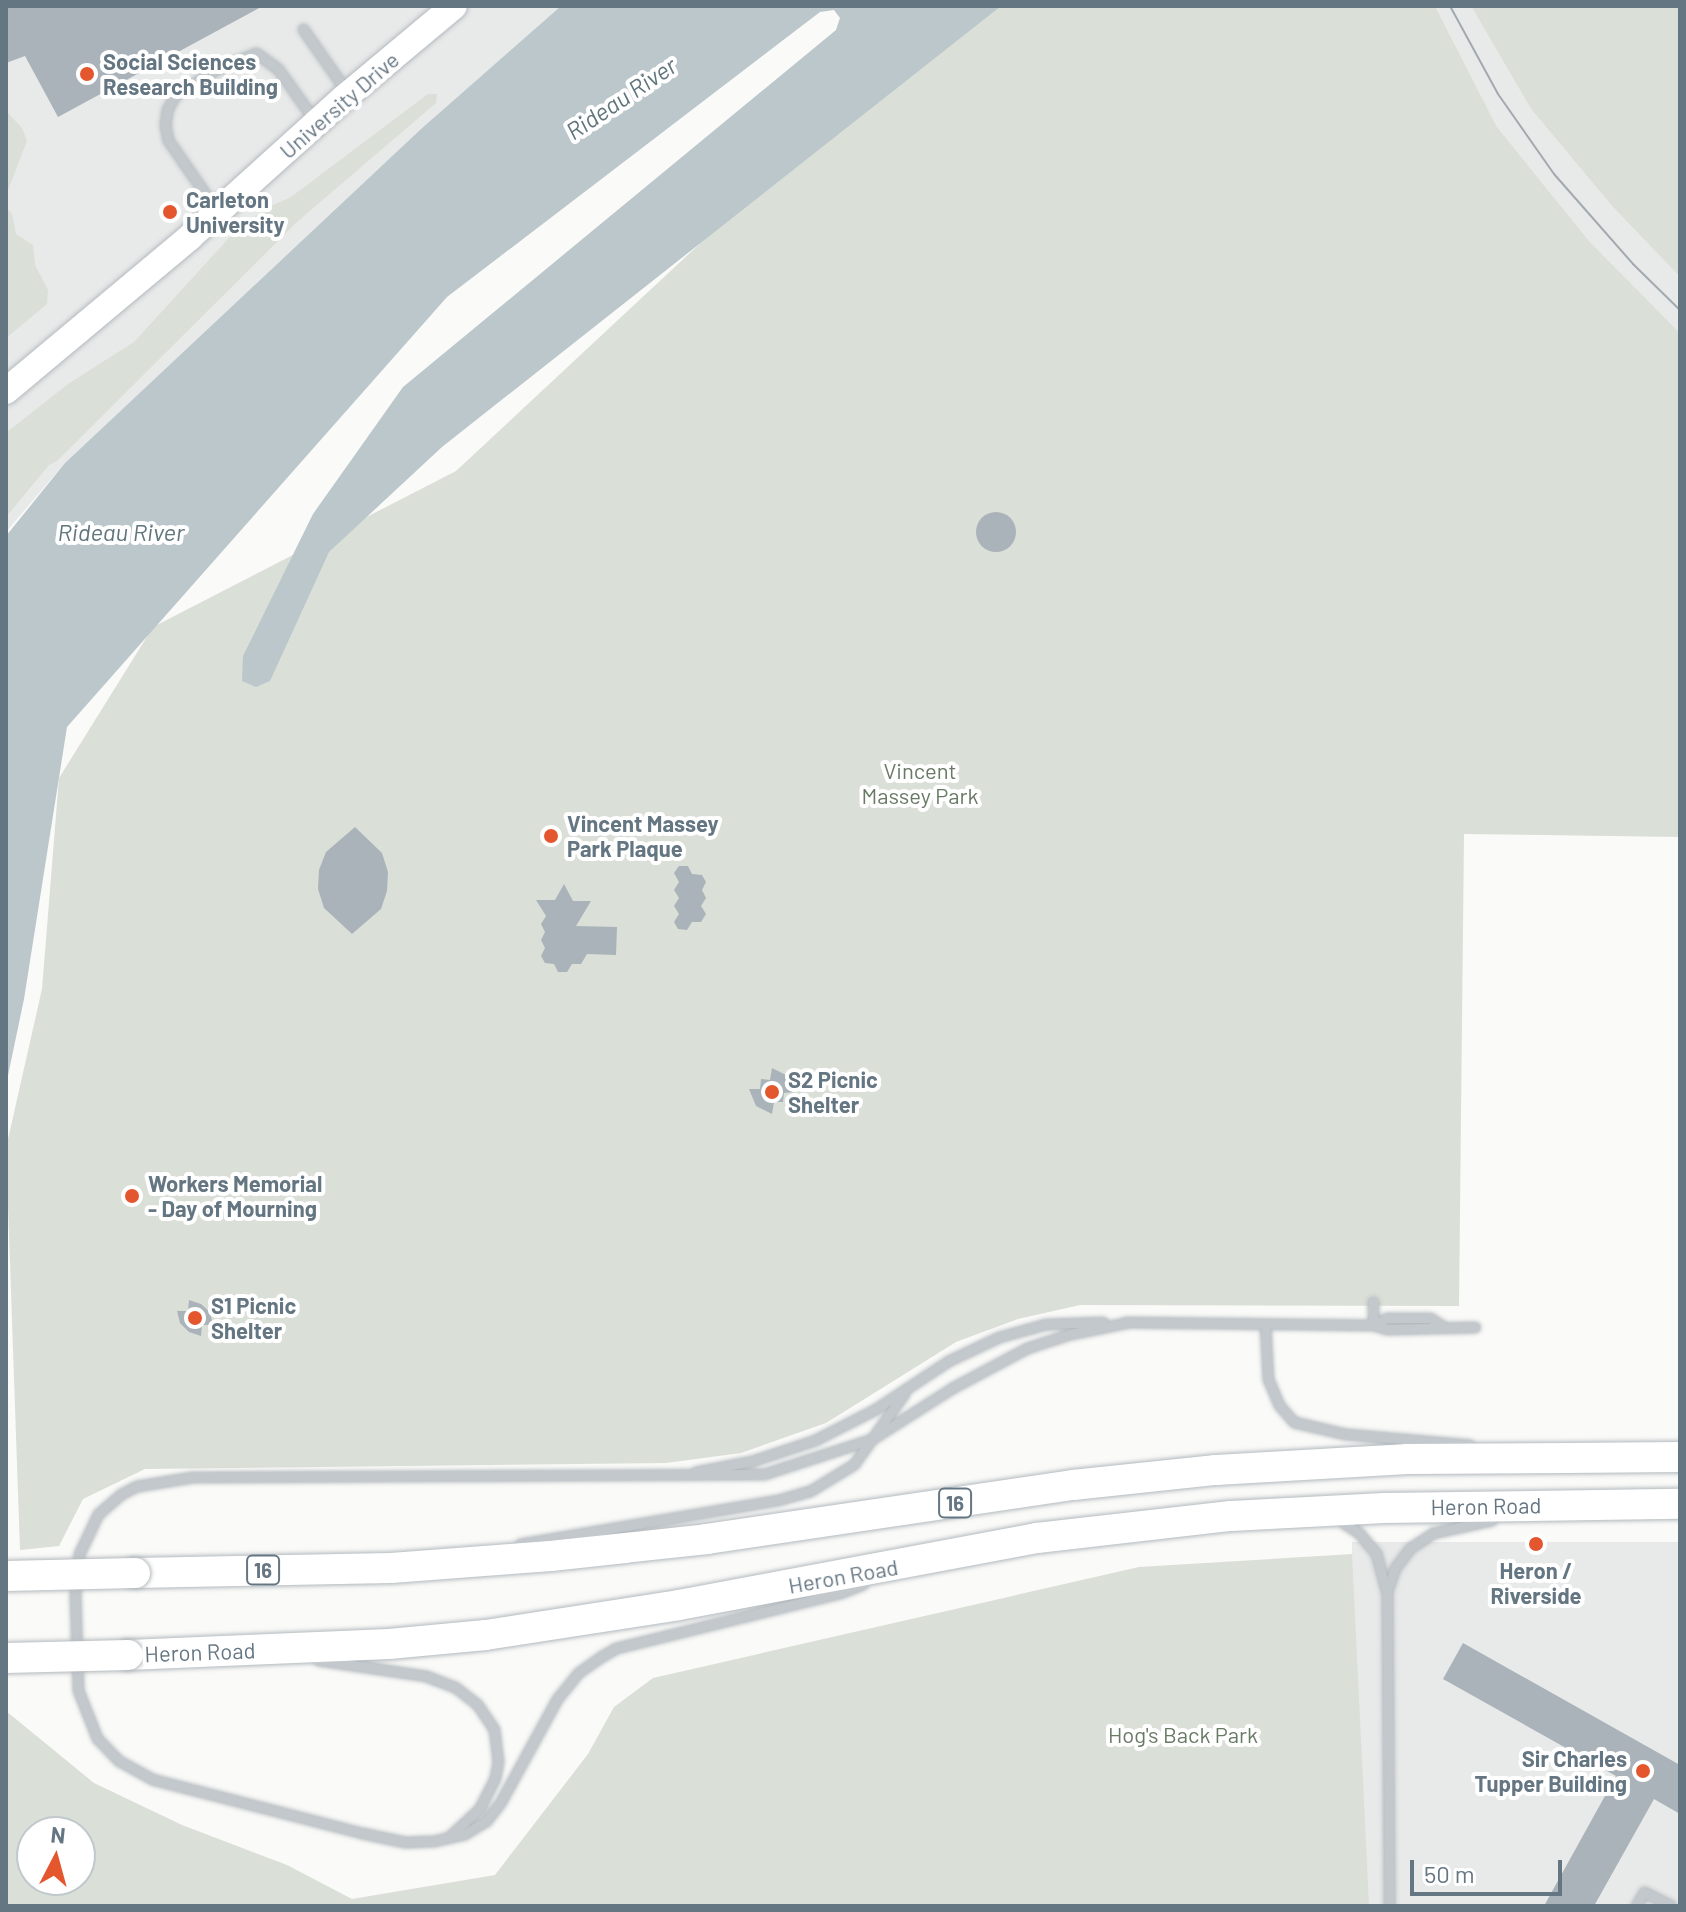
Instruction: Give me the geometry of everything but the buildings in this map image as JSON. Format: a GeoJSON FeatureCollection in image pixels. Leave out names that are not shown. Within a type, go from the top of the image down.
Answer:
{"type":"FeatureCollection","features":[{"type":"Feature","properties":{"kind":"main road","name":"16"},"geometry":{"type":"LineString","coordinates":[[6,1576],[391,1568],[694,1540],[1169,1474],[1348,1461],[1680,1457]]}},
{"type":"Feature","properties":{"kind":"main road","name":"Heron Road"},"geometry":{"type":"LineString","coordinates":[[6,1658],[389,1644],[513,1632],[1100,1530],[1317,1510],[1680,1504]]}},
{"type":"Feature","properties":{"kind":"street","name":"University Drive"},"geometry":{"type":"LineString","coordinates":[[6,391],[454,6]]}},
{"type":"Feature","properties":{"kind":"lane"},"geometry":{"type":"LineString","coordinates":[[303,29],[349,94]]}},
{"type":"Feature","properties":{"kind":"lane"},"geometry":{"type":"LineString","coordinates":[[217,211],[168,140],[165,125],[167,110],[175,95],[215,70],[256,53],[278,69],[317,124]]}},
{"type":"Feature","properties":{"kind":"lane"},"geometry":{"type":"LineString","coordinates":[[1373,1302],[1373,1325]]}},
{"type":"Feature","properties":{"kind":"lane"},"geometry":{"type":"LineString","coordinates":[[917,1562],[840,1593],[616,1648],[578,1673],[557,1699],[494,1812],[475,1829],[419,1843],[362,1833],[167,1784],[119,1761],[89,1724],[78,1690],[76,1581],[79,1554],[90,1527],[107,1504],[121,1494],[172,1478],[764,1474],[872,1439],[1009,1355],[1070,1334],[1129,1322]]}},
{"type":"Feature","properties":{"kind":"lane"},"geometry":{"type":"LineString","coordinates":[[668,1477],[752,1461],[815,1440],[874,1410],[961,1353],[1019,1330],[1046,1324],[1373,1325],[1429,1330],[1443,1326],[1475,1327]]}},
{"type":"Feature","properties":{"kind":"lane"},"geometry":{"type":"LineString","coordinates":[[1265,1324],[1268,1379],[1287,1416],[1307,1428],[1608,1457]]}},
{"type":"Feature","properties":{"kind":"lane"},"geometry":{"type":"LineString","coordinates":[[515,1545],[794,1496],[827,1484],[848,1469],[915,1383]]}},
{"type":"Feature","properties":{"kind":"lane"},"geometry":{"type":"LineString","coordinates":[[1387,1594],[1402,1556],[1433,1533],[1566,1506]]}},
{"type":"Feature","properties":{"kind":"lane"},"geometry":{"type":"LineString","coordinates":[[1317,1510],[1348,1524],[1368,1543],[1376,1553],[1387,1594],[1389,1906]]}},
{"type":"Feature","properties":{"kind":"lane"},"geometry":{"type":"LineString","coordinates":[[391,1568],[500,1548]]}},
{"type":"Feature","properties":{"kind":"lane"},"geometry":{"type":"LineString","coordinates":[[244,1650],[426,1676],[455,1687],[477,1704],[494,1729],[498,1762],[495,1778],[480,1808],[448,1836]]}},
{"type":"Feature","properties":{"kind":"lane"},"geometry":{"type":"LineString","coordinates":[[1636,1906],[1644,1892],[1671,1906]]}},
{"type":"Feature","properties":{"kind":"shaded area","name":"Carleton University"},"geometry":{"type":"Polygon","coordinates":[[[6,6],[561,6],[421,129],[65,463],[6,532],[6,6]]]}},
{"type":"Feature","properties":{"kind":"shaded area"},"geometry":{"type":"Polygon","coordinates":[[[1435,6],[1471,6],[1531,109],[1611,205],[1680,277],[1680,333],[1590,242],[1497,127],[1435,6]]]}},
{"type":"Feature","properties":{"kind":"shaded area"},"geometry":{"type":"Polygon","coordinates":[[[1352,1542],[1680,1542],[1680,1906],[1352,1906],[1352,1542]]]}},
{"type":"Feature","properties":{"kind":"green space","name":"Vincent Massey Park"},"geometry":{"type":"Polygon","coordinates":[[[1000,6],[1435,6],[1497,127],[1590,242],[1680,333],[1680,837],[1464,834],[1459,1306],[1080,1305],[1018,1319],[956,1342],[826,1423],[741,1453],[666,1463],[145,1469],[83,1499],[59,1546],[20,1550],[6,1148],[42,989],[59,778],[153,627],[456,471],[707,237],[1000,6]]]}},
{"type":"Feature","properties":{"kind":"green space"},"geometry":{"type":"Polygon","coordinates":[[[1471,6],[1680,6],[1680,277],[1611,205],[1531,109],[1471,6]]]}},
{"type":"Feature","properties":{"kind":"green space"},"geometry":{"type":"Polygon","coordinates":[[[428,94],[437,94],[436,103],[298,221],[57,461],[49,465],[6,517],[6,433],[68,384],[134,342],[229,238],[264,209],[291,197],[428,94]]]}},
{"type":"Feature","properties":{"kind":"green space"},"geometry":{"type":"Polygon","coordinates":[[[6,111],[22,128],[27,141],[6,195],[6,111]]]}},
{"type":"Feature","properties":{"kind":"green space"},"geometry":{"type":"Polygon","coordinates":[[[6,207],[12,214],[16,234],[33,245],[35,265],[48,290],[47,304],[6,338],[6,207]]]}},
{"type":"Feature","properties":{"kind":"green space","name":"Hog's Back Park"},"geometry":{"type":"Polygon","coordinates":[[[1352,1554],[1369,1906],[6,1906],[6,1711],[94,1783],[182,1825],[287,1865],[352,1899],[495,1875],[588,1754],[614,1707],[653,1678],[1139,1567],[1352,1554]]]}},
{"type":"Feature","properties":{"kind":"water","name":"Rideau River"},"geometry":{"type":"Polygon","coordinates":[[[561,6],[1001,6],[442,447],[329,552],[270,681],[256,687],[242,681],[243,656],[313,514],[403,387],[836,30],[840,18],[834,10],[820,12],[447,297],[67,727],[24,999],[6,1085],[6,536],[65,463],[421,129],[561,6]]]}},
{"type":"Feature","properties":{"kind":"tram line"},"geometry":{"type":"LineString","coordinates":[[1450,6],[1498,94],[1554,174],[1633,264],[1680,310]]}},
{"type":"Feature","properties":{"kind":"place","name":"Social Sciences Research Building"},"geometry":{"type":"Point","coordinates":[87,74]}},
{"type":"Feature","properties":{"kind":"place","name":"Carleton University"},"geometry":{"type":"Point","coordinates":[170,212]}},
{"type":"Feature","properties":{"kind":"place","name":"Vincent Massey Park Plaque"},"geometry":{"type":"Point","coordinates":[551,836]}},
{"type":"Feature","properties":{"kind":"place","name":"S2 Picnic Shelter"},"geometry":{"type":"Point","coordinates":[772,1092]}},
{"type":"Feature","properties":{"kind":"place","name":"Workers Memorial - Day of Mourning"},"geometry":{"type":"Point","coordinates":[132,1196]}},
{"type":"Feature","properties":{"kind":"place","name":"S1 Picnic Shelter"},"geometry":{"type":"Point","coordinates":[195,1318]}},
{"type":"Feature","properties":{"kind":"place","name":"Heron / Riverside"},"geometry":{"type":"Point","coordinates":[1536,1544]}},
{"type":"Feature","properties":{"kind":"place","name":"Sir Charles Tupper Building"},"geometry":{"type":"Point","coordinates":[1643,1771]}}]}
